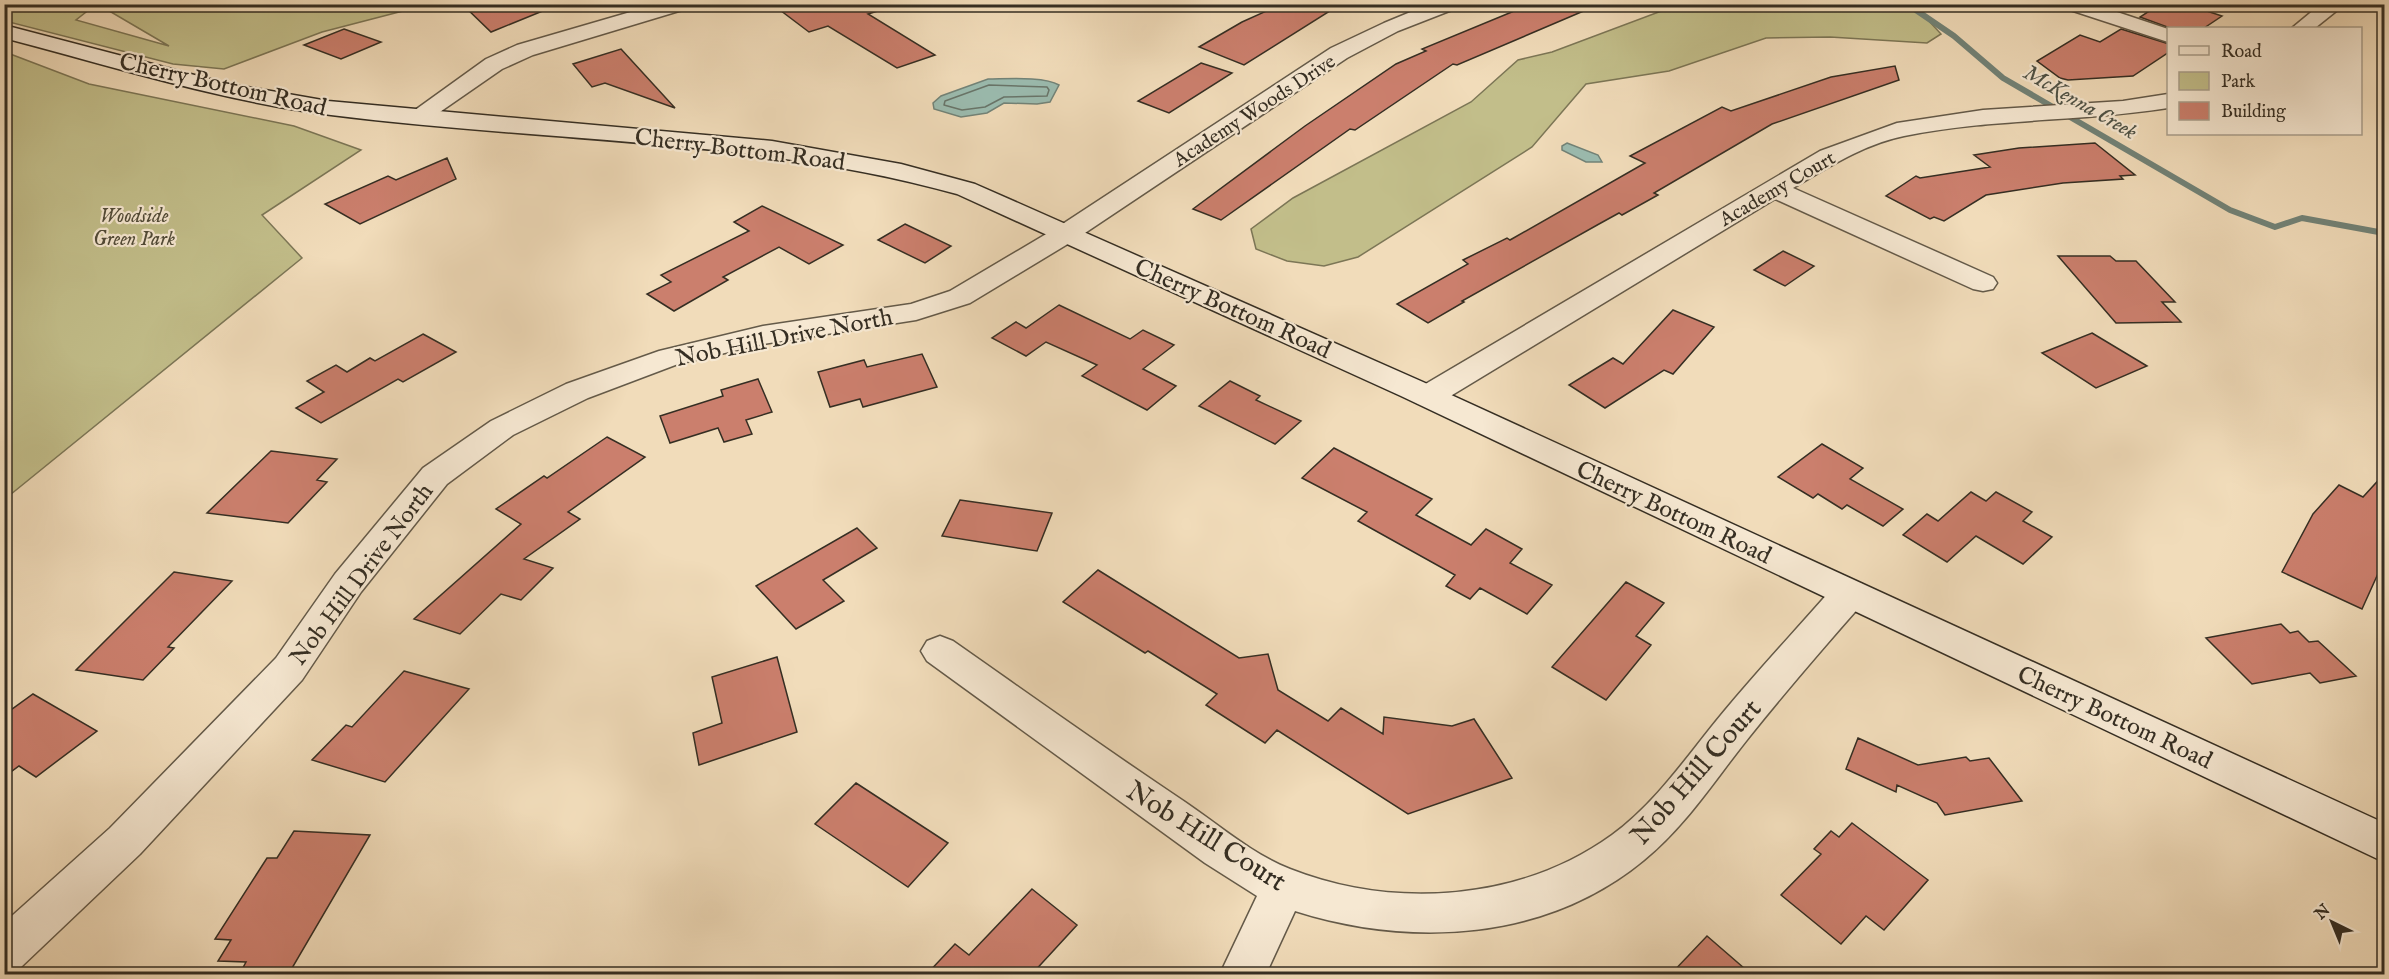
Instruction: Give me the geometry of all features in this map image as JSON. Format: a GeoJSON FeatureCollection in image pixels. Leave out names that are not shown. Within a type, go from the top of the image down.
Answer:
{"type":"FeatureCollection","features":[{"type":"Feature","properties":{"kind":"street"},"geometry":{"type":"LineString","coordinates":[[416,118],[494,64],[525,50],[682,4]]}},
{"type":"Feature","properties":{"kind":"street","name":"Academy Woods Drive"},"geometry":{"type":"LineString","coordinates":[[1067,233],[1346,49],[1391,27],[1450,4]]}},
{"type":"Feature","properties":{"kind":"street"},"geometry":{"type":"LineString","coordinates":[[2071,4],[2167,35]]}},
{"type":"Feature","properties":{"kind":"street"},"geometry":{"type":"LineString","coordinates":[[2303,27],[2335,4]]}},
{"type":"Feature","properties":{"kind":"street","name":"Cherry Bottom Road"},"geometry":{"type":"LineString","coordinates":[[4,31],[224,89],[328,108],[416,118],[772,148],[901,171],[955,186],[1067,233],[1428,396],[2385,843]]}},
{"type":"Feature","properties":{"kind":"street","name":"Academy Court"},"geometry":{"type":"LineString","coordinates":[[1428,396],[1829,156],[1897,130],[1983,117],[2083,111],[2167,101]]}},
{"type":"Feature","properties":{"kind":"street"},"geometry":{"type":"LineString","coordinates":[[1773,189],[1983,283]]}},
{"type":"Feature","properties":{"kind":"street","name":"Nob Hill Drive North"},"geometry":{"type":"LineString","coordinates":[[4,953],[125,841],[290,669],[348,583],[435,476],[502,428],[577,392],[669,357],[763,335],[916,312],[960,297],[1067,233]]}},
{"type":"Feature","properties":{"kind":"street","name":"Nob Hill Court"},"geometry":{"type":"LineString","coordinates":[[940,651],[1127,785],[1249,868],[1284,887],[1326,901],[1389,913],[1448,913],[1514,905],[1581,881],[1628,847],[1671,807],[1744,716],[1849,594]]}},
{"type":"Feature","properties":{"kind":"street"},"geometry":{"type":"LineString","coordinates":[[1243,975],[1284,887]]}},
{"type":"Feature","properties":{"kind":"green space"},"geometry":{"type":"Polygon","coordinates":[[[1717,4],[1914,5],[1941,34],[1927,43],[1830,37],[1766,38],[1669,71],[1586,84],[1532,147],[1358,257],[1324,266],[1287,261],[1256,249],[1251,229],[1293,198],[1471,102],[1518,60],[1552,52],[1664,10],[1717,4]]]}},
{"type":"Feature","properties":{"kind":"green space"},"geometry":{"type":"Polygon","coordinates":[[[4,5],[95,5],[76,20],[169,46],[99,5],[426,5],[322,32],[224,69],[173,64],[5,21],[4,5]]]}},
{"type":"Feature","properties":{"kind":"green space","name":"Woodside Green Park"},"geometry":{"type":"Polygon","coordinates":[[[5,52],[89,84],[294,126],[361,150],[262,215],[302,258],[5,499],[5,52]]]}},
{"type":"Feature","properties":{"kind":"water"},"geometry":{"type":"Polygon","coordinates":[[[988,79],[1035,79],[1059,85],[1050,102],[1004,103],[987,113],[961,117],[934,109],[933,103],[941,96],[988,79]]]}},
{"type":"Feature","properties":{"kind":"water"},"geometry":{"type":"Polygon","coordinates":[[[1567,143],[1598,155],[1602,162],[1586,162],[1562,150],[1562,146],[1567,143]]]}},
{"type":"Feature","properties":{"kind":"building"},"geometry":{"type":"Polygon","coordinates":[[[462,4],[555,4],[555,6],[491,32],[462,4]]]}},
{"type":"Feature","properties":{"kind":"building"},"geometry":{"type":"Polygon","coordinates":[[[772,4],[877,4],[878,11],[868,14],[935,55],[897,68],[828,26],[809,32],[772,4]]]}},
{"type":"Feature","properties":{"kind":"building"},"geometry":{"type":"Polygon","coordinates":[[[1282,4],[1341,4],[1244,65],[1199,47],[1242,22],[1282,4]]]}},
{"type":"Feature","properties":{"kind":"building"},"geometry":{"type":"Polygon","coordinates":[[[1531,4],[1600,4],[1457,65],[1453,64],[1355,130],[1350,129],[1221,220],[1193,209],[1305,126],[1396,64],[1426,51],[1422,49],[1531,4]]]}},
{"type":"Feature","properties":{"kind":"building"},"geometry":{"type":"Polygon","coordinates":[[[2160,4],[2185,4],[2222,16],[2206,27],[2167,27],[2140,17],[2160,4]]]}},
{"type":"Feature","properties":{"kind":"building"},"geometry":{"type":"Polygon","coordinates":[[[344,29],[381,42],[341,59],[304,45],[344,29]]]}},
{"type":"Feature","properties":{"kind":"building"},"geometry":{"type":"Polygon","coordinates":[[[2121,29],[2167,43],[2167,53],[2133,76],[2068,80],[2060,78],[2037,61],[2080,35],[2100,42],[2121,29]]]}},
{"type":"Feature","properties":{"kind":"building"},"geometry":{"type":"Polygon","coordinates":[[[621,49],[675,108],[605,83],[592,87],[573,64],[621,49]]]}},
{"type":"Feature","properties":{"kind":"building"},"geometry":{"type":"Polygon","coordinates":[[[1201,63],[1232,73],[1169,113],[1138,101],[1201,63]]]}},
{"type":"Feature","properties":{"kind":"building"},"geometry":{"type":"Polygon","coordinates":[[[1895,66],[1899,80],[1772,124],[1654,193],[1658,195],[1622,215],[1619,213],[1599,224],[1462,301],[1464,302],[1428,323],[1397,304],[1468,264],[1463,260],[1507,238],[1510,240],[1645,163],[1630,156],[1722,107],[1731,111],[1831,77],[1895,66]]]}},
{"type":"Feature","properties":{"kind":"building"},"geometry":{"type":"Polygon","coordinates":[[[2095,143],[2135,175],[2120,176],[2123,179],[2063,183],[1986,195],[1944,221],[1934,217],[1930,219],[1886,196],[1916,176],[1920,178],[1990,167],[1974,155],[2019,148],[2095,143]]]}},
{"type":"Feature","properties":{"kind":"building"},"geometry":{"type":"Polygon","coordinates":[[[447,158],[456,179],[360,224],[325,204],[388,176],[396,180],[447,158]]]}},
{"type":"Feature","properties":{"kind":"building"},"geometry":{"type":"Polygon","coordinates":[[[762,206],[843,245],[809,264],[779,247],[723,277],[728,280],[674,311],[647,294],[671,282],[661,275],[749,231],[734,222],[762,206]]]}},
{"type":"Feature","properties":{"kind":"building"},"geometry":{"type":"Polygon","coordinates":[[[905,224],[951,246],[925,263],[878,240],[905,224]]]}},
{"type":"Feature","properties":{"kind":"building"},"geometry":{"type":"Polygon","coordinates":[[[1783,251],[1814,266],[1785,286],[1754,270],[1783,251]]]}},
{"type":"Feature","properties":{"kind":"building"},"geometry":{"type":"Polygon","coordinates":[[[2058,256],[2110,256],[2116,261],[2136,261],[2175,302],[2162,302],[2181,322],[2116,323],[2058,256]]]}},
{"type":"Feature","properties":{"kind":"building"},"geometry":{"type":"Polygon","coordinates":[[[1059,305],[1130,339],[1143,330],[1174,345],[1143,369],[1176,386],[1147,410],[1082,376],[1097,365],[1046,342],[1026,356],[992,338],[1016,322],[1026,328],[1059,305]]]}},
{"type":"Feature","properties":{"kind":"building"},"geometry":{"type":"Polygon","coordinates":[[[1673,310],[1714,327],[1673,374],[1664,370],[1605,408],[1569,385],[1613,358],[1623,364],[1673,310]]]}},
{"type":"Feature","properties":{"kind":"building"},"geometry":{"type":"Polygon","coordinates":[[[2092,333],[2147,366],[2096,388],[2042,353],[2092,333]]]}},
{"type":"Feature","properties":{"kind":"building"},"geometry":{"type":"Polygon","coordinates":[[[423,334],[456,352],[403,382],[398,379],[321,423],[296,408],[324,392],[307,381],[336,365],[347,372],[370,358],[375,361],[423,334]]]}},
{"type":"Feature","properties":{"kind":"building"},"geometry":{"type":"Polygon","coordinates":[[[922,354],[937,387],[863,407],[860,399],[830,407],[818,372],[864,360],[867,367],[922,354]]]}},
{"type":"Feature","properties":{"kind":"building"},"geometry":{"type":"Polygon","coordinates":[[[758,379],[772,412],[746,420],[752,434],[724,442],[718,428],[670,443],[660,416],[723,396],[721,390],[758,379]]]}},
{"type":"Feature","properties":{"kind":"building"},"geometry":{"type":"Polygon","coordinates":[[[1230,381],[1260,396],[1256,400],[1301,421],[1275,444],[1199,406],[1230,381]]]}},
{"type":"Feature","properties":{"kind":"building"},"geometry":{"type":"Polygon","coordinates":[[[607,437],[645,457],[568,512],[580,519],[524,559],[553,568],[521,600],[501,594],[460,634],[414,619],[521,524],[496,509],[607,437]]]}},
{"type":"Feature","properties":{"kind":"building"},"geometry":{"type":"Polygon","coordinates":[[[1822,444],[1863,468],[1850,479],[1903,509],[1883,526],[1847,505],[1842,509],[1818,494],[1813,498],[1778,477],[1822,444]]]}},
{"type":"Feature","properties":{"kind":"building"},"geometry":{"type":"Polygon","coordinates":[[[1334,448],[1432,499],[1416,515],[1471,545],[1486,529],[1522,549],[1510,563],[1552,585],[1527,614],[1480,588],[1470,599],[1446,586],[1455,575],[1358,521],[1367,512],[1302,478],[1334,448]]]}},
{"type":"Feature","properties":{"kind":"building"},"geometry":{"type":"Polygon","coordinates":[[[271,451],[337,459],[317,480],[327,482],[288,523],[207,513],[271,451]]]}},
{"type":"Feature","properties":{"kind":"building"},"geometry":{"type":"Polygon","coordinates":[[[2385,473],[2385,552],[2378,566],[2381,567],[2362,609],[2282,572],[2313,514],[2339,485],[2363,497],[2385,473]]]}},
{"type":"Feature","properties":{"kind":"building"},"geometry":{"type":"Polygon","coordinates":[[[1971,492],[1986,501],[1996,492],[2032,512],[2023,521],[2052,537],[2023,564],[1976,536],[1947,562],[1903,535],[1927,514],[1938,521],[1971,492]]]}},
{"type":"Feature","properties":{"kind":"building"},"geometry":{"type":"Polygon","coordinates":[[[960,500],[1052,513],[1037,551],[942,536],[960,500]]]}},
{"type":"Feature","properties":{"kind":"building"},"geometry":{"type":"Polygon","coordinates":[[[857,528],[877,548],[823,580],[844,601],[796,629],[756,586],[857,528]]]}},
{"type":"Feature","properties":{"kind":"building"},"geometry":{"type":"Polygon","coordinates":[[[1098,570],[1239,658],[1268,654],[1278,690],[1328,721],[1341,708],[1383,734],[1384,717],[1452,726],[1474,719],[1512,778],[1408,814],[1277,730],[1265,743],[1206,705],[1217,694],[1063,602],[1098,570]]]}},
{"type":"Feature","properties":{"kind":"building"},"geometry":{"type":"Polygon","coordinates":[[[174,572],[232,581],[168,647],[174,648],[143,680],[76,670],[174,572]]]}},
{"type":"Feature","properties":{"kind":"building"},"geometry":{"type":"Polygon","coordinates":[[[1626,582],[1664,603],[1636,636],[1651,645],[1606,700],[1552,667],[1626,582]]]}},
{"type":"Feature","properties":{"kind":"building"},"geometry":{"type":"Polygon","coordinates":[[[2281,624],[2290,633],[2298,631],[2309,642],[2318,641],[2356,676],[2320,683],[2310,673],[2252,684],[2206,638],[2281,624]]]}},
{"type":"Feature","properties":{"kind":"building"},"geometry":{"type":"Polygon","coordinates":[[[777,657],[797,732],[699,765],[693,733],[722,723],[712,677],[777,657]]]}},
{"type":"Feature","properties":{"kind":"building"},"geometry":{"type":"Polygon","coordinates":[[[404,671],[469,689],[385,782],[312,760],[346,725],[352,727],[404,671]]]}},
{"type":"Feature","properties":{"kind":"building"},"geometry":{"type":"Polygon","coordinates":[[[33,694],[97,731],[36,777],[19,766],[4,777],[4,715],[33,694]]]}},
{"type":"Feature","properties":{"kind":"building"},"geometry":{"type":"Polygon","coordinates":[[[1858,738],[1918,765],[1966,757],[1970,761],[1989,758],[2022,801],[1945,815],[1937,803],[1897,785],[1896,792],[1846,769],[1858,738]]]}},
{"type":"Feature","properties":{"kind":"building"},"geometry":{"type":"Polygon","coordinates":[[[856,783],[948,843],[908,887],[815,824],[856,783]]]}},
{"type":"Feature","properties":{"kind":"building"},"geometry":{"type":"Polygon","coordinates":[[[1852,823],[1928,880],[1884,930],[1866,916],[1841,944],[1781,895],[1821,854],[1814,849],[1831,831],[1839,837],[1852,823]]]}},
{"type":"Feature","properties":{"kind":"building"},"geometry":{"type":"Polygon","coordinates":[[[294,831],[370,835],[288,975],[239,975],[246,962],[218,961],[231,940],[215,939],[267,858],[277,858],[294,831]]]}},
{"type":"Feature","properties":{"kind":"building"},"geometry":{"type":"Polygon","coordinates":[[[1032,889],[1077,925],[1031,975],[926,975],[955,944],[969,955],[1032,889]]]}},
{"type":"Feature","properties":{"kind":"building"},"geometry":{"type":"Polygon","coordinates":[[[1707,936],[1752,975],[1670,975],[1707,936]]]}},
{"type":"Feature","properties":{"kind":"waterway","name":"McKenna Creek"},"geometry":{"type":"LineString","coordinates":[[1907,4],[1954,36],[2003,78],[2230,210],[2275,227],[2302,218],[2384,233]]}}]}
